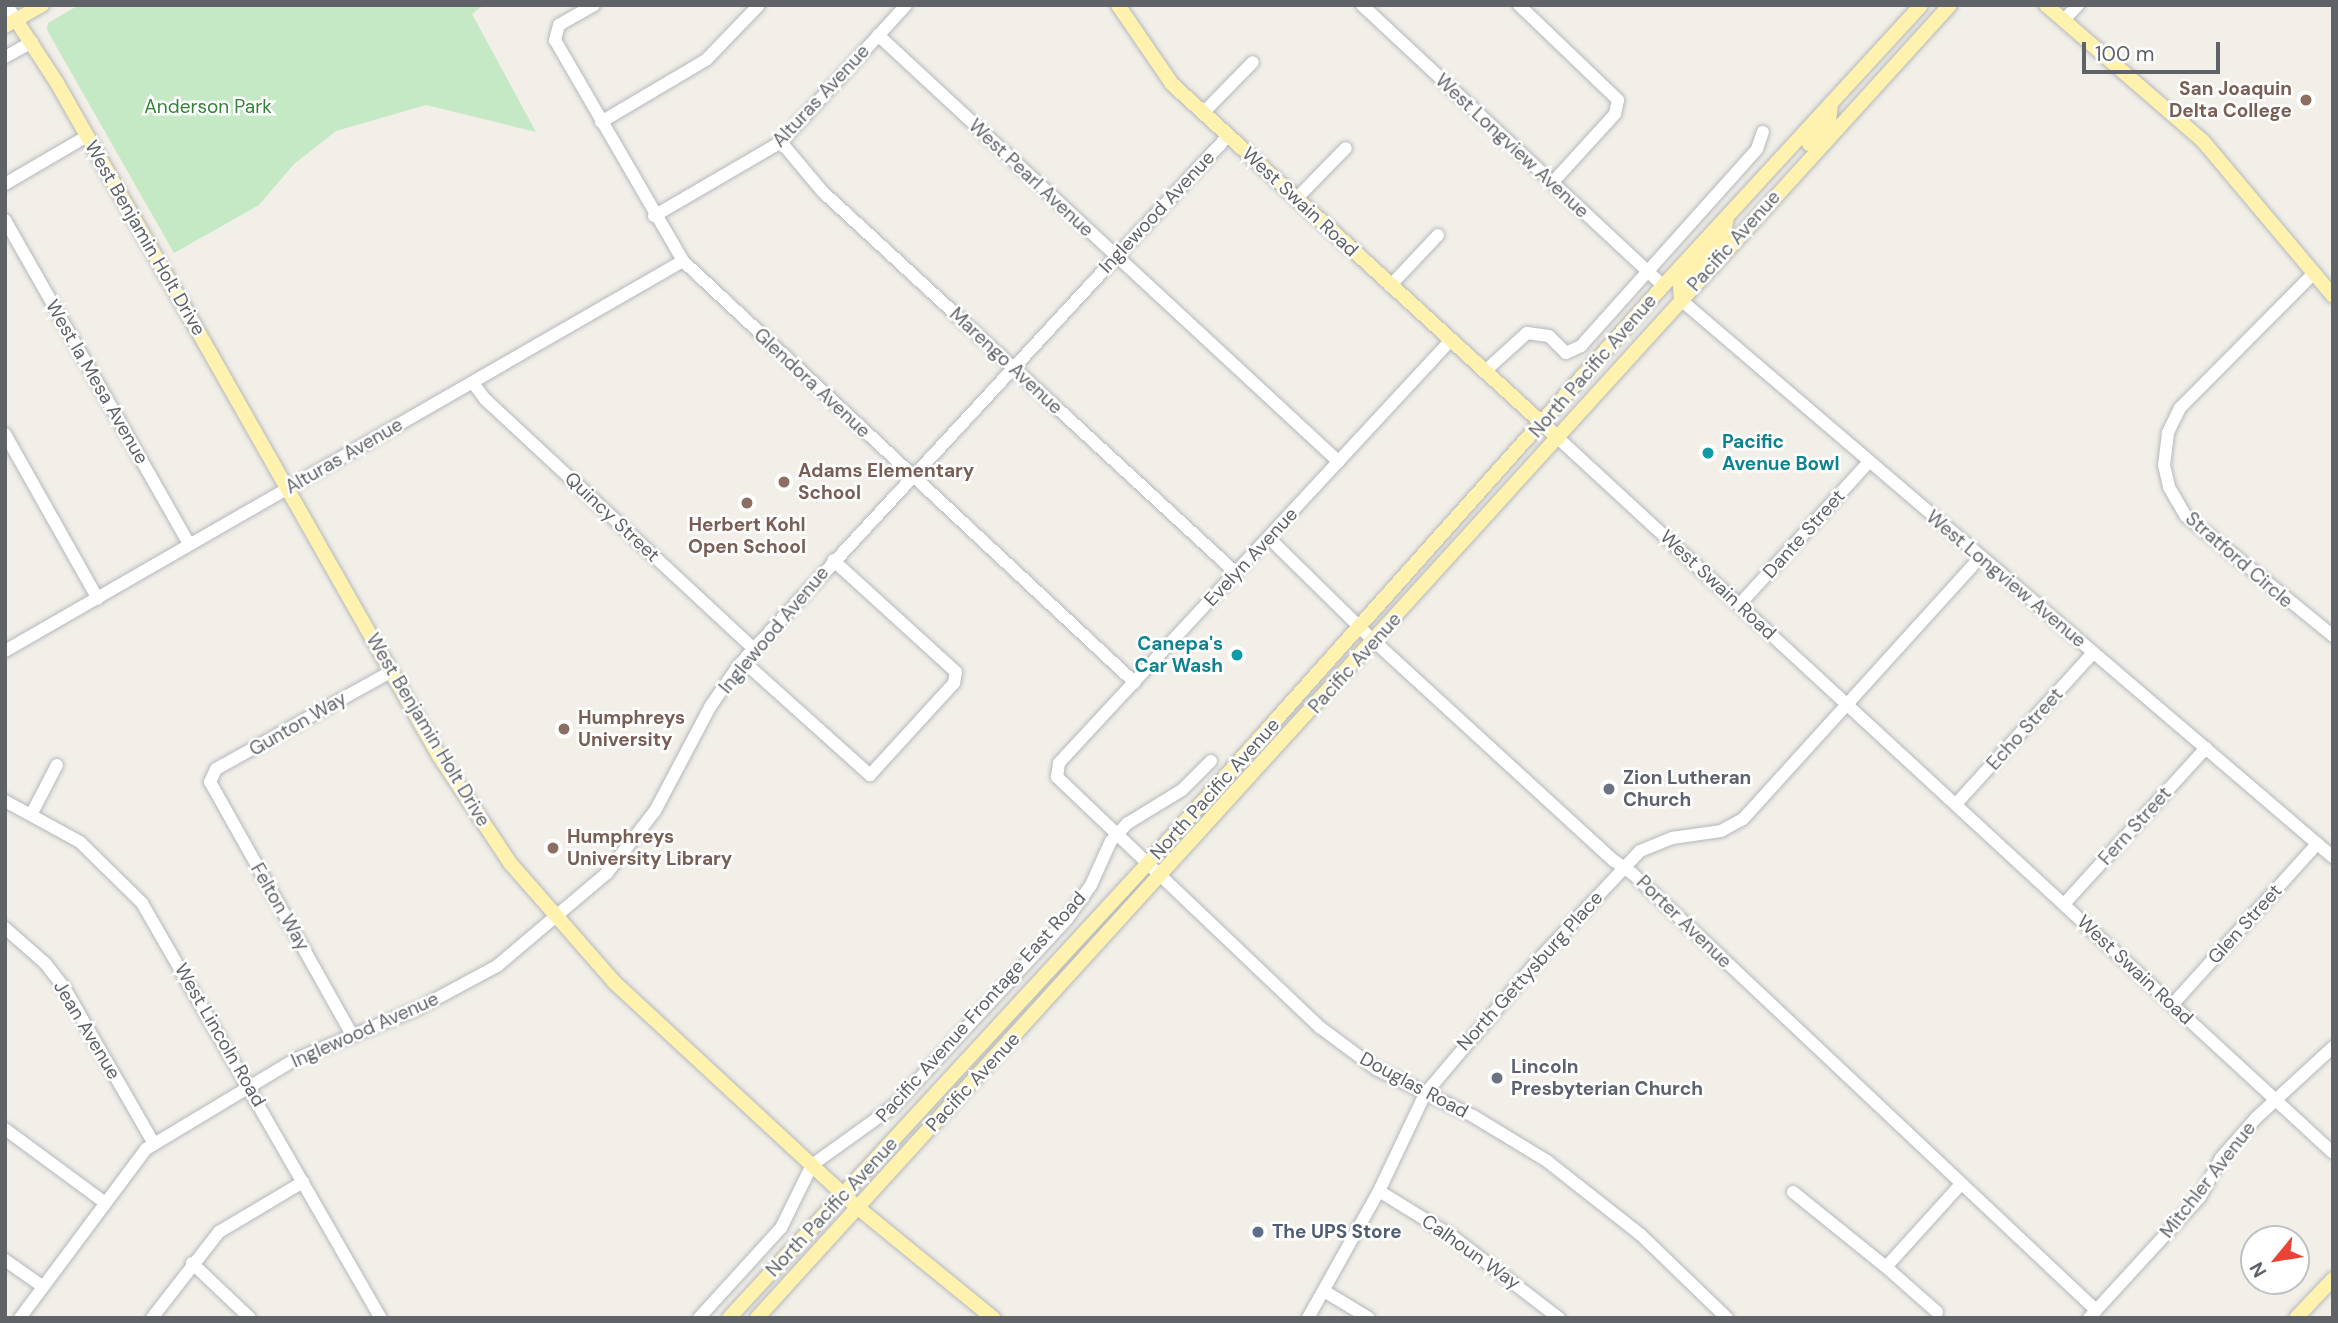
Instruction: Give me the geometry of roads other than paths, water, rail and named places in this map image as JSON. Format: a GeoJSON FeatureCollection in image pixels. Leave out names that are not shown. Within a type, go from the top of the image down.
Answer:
{"type":"FeatureCollection","features":[{"type":"Feature","properties":{"kind":"main road"},"geometry":{"type":"LineString","coordinates":[[11,23],[43,5]]}},
{"type":"Feature","properties":{"kind":"main road","name":"North Pacific Avenue"},"geometry":{"type":"LineString","coordinates":[[729,1318],[1149,862],[1663,286],[1921,5]]}},
{"type":"Feature","properties":{"kind":"main road","name":"Pacific Avenue"},"geometry":{"type":"LineString","coordinates":[[757,1318],[1375,642],[1950,5]]}},
{"type":"Feature","properties":{"kind":"main road"},"geometry":{"type":"LineString","coordinates":[[2046,5],[2203,141],[2333,296]]}},
{"type":"Feature","properties":{"kind":"main road","name":"West Swain Road"},"geometry":{"type":"LineString","coordinates":[[1122,7],[1162,73],[1558,438]]}},
{"type":"Feature","properties":{"kind":"main road","name":"West Benjamin Holt Drive"},"geometry":{"type":"LineString","coordinates":[[11,23],[32,42],[467,801],[556,919],[614,982],[857,1207],[993,1318]]}},
{"type":"Feature","properties":{"kind":"main road"},"geometry":{"type":"LineString","coordinates":[[1793,176],[1798,157],[1829,122],[1831,103]]}},
{"type":"Feature","properties":{"kind":"main road"},"geometry":{"type":"LineString","coordinates":[[1681,300],[1680,285],[1723,238],[1727,216]]}},
{"type":"Feature","properties":{"kind":"main road"},"geometry":{"type":"LineString","coordinates":[[1637,349],[1640,334],[1664,303],[1663,286]]}},
{"type":"Feature","properties":{"kind":"main road"},"geometry":{"type":"LineString","coordinates":[[2296,1318],[2333,1279]]}},
{"type":"Feature","properties":{"kind":"street"},"geometry":{"type":"LineString","coordinates":[[7,5],[11,23]]}},
{"type":"Feature","properties":{"kind":"street","name":"Glendora Avenue"},"geometry":{"type":"LineString","coordinates":[[594,5],[559,25],[555,40],[654,216],[683,261],[1135,683]]}},
{"type":"Feature","properties":{"kind":"street"},"geometry":{"type":"LineString","coordinates":[[601,122],[706,60],[759,5]]}},
{"type":"Feature","properties":{"kind":"street","name":"Alturas Avenue"},"geometry":{"type":"LineString","coordinates":[[654,216],[781,142],[905,5]]}},
{"type":"Feature","properties":{"kind":"street","name":"West Longview Avenue"},"geometry":{"type":"LineString","coordinates":[[1363,5],[1663,286]]}},
{"type":"Feature","properties":{"kind":"street"},"geometry":{"type":"LineString","coordinates":[[1519,5],[1618,100],[1615,114],[1552,183]]}},
{"type":"Feature","properties":{"kind":"street"},"geometry":{"type":"LineString","coordinates":[[2064,20],[2078,5]]}},
{"type":"Feature","properties":{"kind":"street","name":"West Pearl Avenue"},"geometry":{"type":"LineString","coordinates":[[878,35],[1339,462]]}},
{"type":"Feature","properties":{"kind":"street"},"geometry":{"type":"LineString","coordinates":[[5,57],[32,42]]}},
{"type":"Feature","properties":{"kind":"street"},"geometry":{"type":"LineString","coordinates":[[1203,113],[1253,62]]}},
{"type":"Feature","properties":{"kind":"street"},"geometry":{"type":"LineString","coordinates":[[1484,372],[1527,333],[1549,336],[1566,353],[1574,352],[1757,149],[1763,132]]}},
{"type":"Feature","properties":{"kind":"street"},"geometry":{"type":"LineString","coordinates":[[5,184],[87,136]]}},
{"type":"Feature","properties":{"kind":"street","name":"Inglewood Avenue"},"geometry":{"type":"LineString","coordinates":[[20,1318],[104,1202],[153,1144],[249,1087],[351,1033],[460,989],[497,967],[607,873],[636,839],[710,708],[743,661],[833,560],[1228,136]]}},
{"type":"Feature","properties":{"kind":"street","name":"Marengo Avenue"},"geometry":{"type":"LineString","coordinates":[[781,142],[823,192],[1236,573]]}},
{"type":"Feature","properties":{"kind":"street"},"geometry":{"type":"LineString","coordinates":[[1296,199],[1346,148]]}},
{"type":"Feature","properties":{"kind":"street","name":"West la Mesa Avenue"},"geometry":{"type":"LineString","coordinates":[[5,219],[190,544]]}},
{"type":"Feature","properties":{"kind":"street"},"geometry":{"type":"LineString","coordinates":[[1390,286],[1438,235]]}},
{"type":"Feature","properties":{"kind":"street","name":"Alturas Avenue"},"geometry":{"type":"LineString","coordinates":[[5,651],[683,261]]}},
{"type":"Feature","properties":{"kind":"street","name":"Stratford Circle"},"geometry":{"type":"LineString","coordinates":[[2313,274],[2180,408],[2168,433],[2164,465],[2169,487],[2186,516],[2333,636]]}},
{"type":"Feature","properties":{"kind":"street","name":"West Longview Avenue"},"geometry":{"type":"LineString","coordinates":[[1681,300],[1868,463],[2333,857]]}},
{"type":"Feature","properties":{"kind":"street","name":"Evelyn Avenue"},"geometry":{"type":"LineString","coordinates":[[1056,775],[1059,762],[1450,341]]}},
{"type":"Feature","properties":{"kind":"street","name":"Quincy Street"},"geometry":{"type":"LineString","coordinates":[[473,383],[486,400],[754,649]]}},
{"type":"Feature","properties":{"kind":"street"},"geometry":{"type":"LineString","coordinates":[[5,435],[98,599]]}},
{"type":"Feature","properties":{"kind":"street","name":"West Swain Road"},"geometry":{"type":"LineString","coordinates":[[1558,438],[2333,1153]]}},
{"type":"Feature","properties":{"kind":"street","name":"Dante Street"},"geometry":{"type":"LineString","coordinates":[[1740,604],[1868,463]]}},
{"type":"Feature","properties":{"kind":"street","name":"Porter Avenue"},"geometry":{"type":"LineString","coordinates":[[1269,538],[1375,642],[1623,868],[1961,1184],[2092,1314]]}},
{"type":"Feature","properties":{"kind":"street","name":"North Gettysburg Place"},"geometry":{"type":"LineString","coordinates":[[1308,1318],[1379,1191],[1425,1094],[1623,868],[1654,844],[1721,831],[1743,819],[1980,558]]}},
{"type":"Feature","properties":{"kind":"street"},"geometry":{"type":"LineString","coordinates":[[743,661],[870,775],[954,683],[956,672],[833,560]]}},
{"type":"Feature","properties":{"kind":"street","name":"Echo Street"},"geometry":{"type":"LineString","coordinates":[[1956,804],[2094,653]]}},
{"type":"Feature","properties":{"kind":"street","name":"Gunton Way"},"geometry":{"type":"LineString","coordinates":[[210,782],[216,769],[391,671]]}},
{"type":"Feature","properties":{"kind":"street","name":"Fern Street"},"geometry":{"type":"LineString","coordinates":[[2064,904],[2206,748]]}},
{"type":"Feature","properties":{"kind":"street","name":"Pacific Avenue Frontage East Road"},"geometry":{"type":"LineString","coordinates":[[812,1165],[874,1125],[909,1090],[1067,919],[1084,898],[1118,833],[1171,799],[1211,761]]}},
{"type":"Feature","properties":{"kind":"street"},"geometry":{"type":"LineString","coordinates":[[32,813],[57,765]]}},
{"type":"Feature","properties":{"kind":"street","name":"Douglas Road"},"geometry":{"type":"LineString","coordinates":[[1056,775],[1064,786],[1163,875],[1321,1028],[1376,1069],[1514,1139],[1547,1161],[1641,1235],[1727,1318]]}},
{"type":"Feature","properties":{"kind":"street","name":"Felton Way"},"geometry":{"type":"LineString","coordinates":[[210,782],[351,1033]]}},
{"type":"Feature","properties":{"kind":"street","name":"West Lincoln Road"},"geometry":{"type":"LineString","coordinates":[[5,801],[32,813],[80,842],[142,903],[381,1318]]}},
{"type":"Feature","properties":{"kind":"street","name":"Glen Street"},"geometry":{"type":"LineString","coordinates":[[2172,1005],[2317,844]]}},
{"type":"Feature","properties":{"kind":"street","name":"Jean Avenue"},"geometry":{"type":"LineString","coordinates":[[5,928],[45,963],[65,989],[153,1144]]}},
{"type":"Feature","properties":{"kind":"street","name":"Mitchler Avenue"},"geometry":{"type":"LineString","coordinates":[[2092,1314],[2200,1197],[2221,1158],[2333,1048]]}},
{"type":"Feature","properties":{"kind":"street"},"geometry":{"type":"LineString","coordinates":[[5,1129],[104,1202]]}},
{"type":"Feature","properties":{"kind":"street"},"geometry":{"type":"LineString","coordinates":[[699,1318],[781,1228],[812,1165]]}},
{"type":"Feature","properties":{"kind":"street"},"geometry":{"type":"LineString","coordinates":[[152,1318],[219,1231],[303,1182]]}},
{"type":"Feature","properties":{"kind":"street"},"geometry":{"type":"LineString","coordinates":[[1886,1267],[1961,1184]]}},
{"type":"Feature","properties":{"kind":"street","name":"Calhoun Way"},"geometry":{"type":"LineString","coordinates":[[1379,1191],[1452,1236],[1559,1318]]}},
{"type":"Feature","properties":{"kind":"street"},"geometry":{"type":"LineString","coordinates":[[1793,1192],[1937,1312]]}},
{"type":"Feature","properties":{"kind":"street"},"geometry":{"type":"LineString","coordinates":[[5,1260],[42,1286]]}},
{"type":"Feature","properties":{"kind":"street"},"geometry":{"type":"LineString","coordinates":[[192,1263],[250,1318]]}},
{"type":"Feature","properties":{"kind":"street"},"geometry":{"type":"LineString","coordinates":[[1324,1291],[1369,1318]]}},
{"type":"Feature","properties":{"kind":"place","name":"San Joaquin Delta College"},"geometry":{"type":"Point","coordinates":[2306,100]}},
{"type":"Feature","properties":{"kind":"place","name":"Pacific Avenue Bowl"},"geometry":{"type":"Point","coordinates":[1708,453]}},
{"type":"Feature","properties":{"kind":"place","name":"Adams Elementary School"},"geometry":{"type":"Point","coordinates":[784,482]}},
{"type":"Feature","properties":{"kind":"place","name":"Herbert Kohl Open School"},"geometry":{"type":"Point","coordinates":[747,503]}},
{"type":"Feature","properties":{"kind":"place","name":"Canepa's Car Wash"},"geometry":{"type":"Point","coordinates":[1237,655]}},
{"type":"Feature","properties":{"kind":"place","name":"Humphreys University"},"geometry":{"type":"Point","coordinates":[564,729]}},
{"type":"Feature","properties":{"kind":"place","name":"Zion Lutheran Church"},"geometry":{"type":"Point","coordinates":[1609,789]}},
{"type":"Feature","properties":{"kind":"place","name":"Humphreys University Library"},"geometry":{"type":"Point","coordinates":[553,848]}},
{"type":"Feature","properties":{"kind":"place","name":"Lincoln Presbyterian Church"},"geometry":{"type":"Point","coordinates":[1497,1078]}},
{"type":"Feature","properties":{"kind":"place","name":"The UPS Store"},"geometry":{"type":"Point","coordinates":[1258,1232]}},
{"type":"Feature","properties":{"kind":"park label","name":"Anderson Park"},"geometry":{"type":"Point","coordinates":[208,107]}}]}
